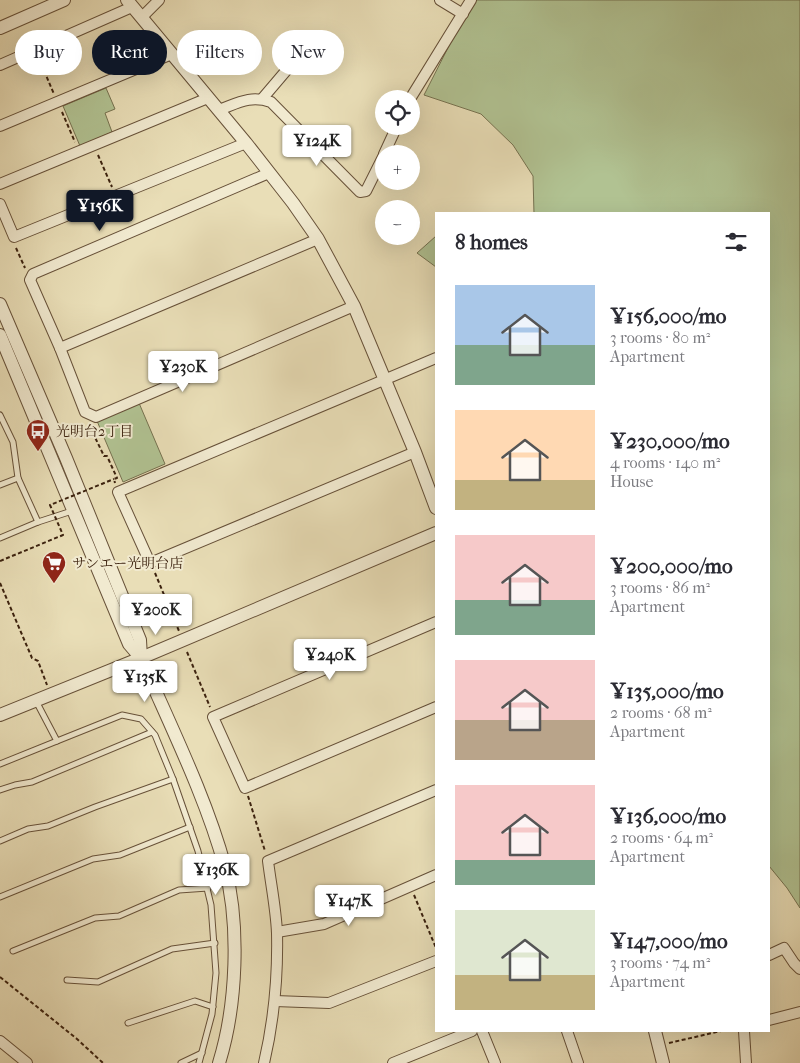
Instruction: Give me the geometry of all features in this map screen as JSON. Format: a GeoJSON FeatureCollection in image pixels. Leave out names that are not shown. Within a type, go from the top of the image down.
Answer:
{"type":"FeatureCollection","features":[{"type":"Feature","properties":{"kind":"street"},"geometry":{"type":"LineString","coordinates":[[0,28],[64,0]]}},
{"type":"Feature","properties":{"kind":"street"},"geometry":{"type":"LineString","coordinates":[[0,65],[134,8],[160,0]]}},
{"type":"Feature","properties":{"kind":"street"},"geometry":{"type":"LineString","coordinates":[[440,0],[463,14]]}},
{"type":"Feature","properties":{"kind":"street"},"geometry":{"type":"LineString","coordinates":[[416,90],[471,0]]}},
{"type":"Feature","properties":{"kind":"street"},"geometry":{"type":"LineString","coordinates":[[134,8],[246,143],[293,203],[318,240],[354,306],[415,452],[435,505]]}},
{"type":"Feature","properties":{"kind":"street"},"geometry":{"type":"LineString","coordinates":[[0,126],[172,54]]}},
{"type":"Feature","properties":{"kind":"street"},"geometry":{"type":"LineString","coordinates":[[262,99],[282,75]]}},
{"type":"Feature","properties":{"kind":"street"},"geometry":{"type":"LineString","coordinates":[[0,184],[208,98]]}},
{"type":"Feature","properties":{"kind":"street"},"geometry":{"type":"LineString","coordinates":[[219,110],[250,98],[271,102],[360,192],[366,192],[375,173]]}},
{"type":"Feature","properties":{"kind":"street"},"geometry":{"type":"LineString","coordinates":[[0,204],[14,237],[246,143]]}},
{"type":"Feature","properties":{"kind":"street"},"geometry":{"type":"LineString","coordinates":[[269,173],[33,274],[30,280],[60,348],[85,412],[96,416],[354,306]]}},
{"type":"Feature","properties":{"kind":"street"},"geometry":{"type":"LineString","coordinates":[[60,348],[318,240]]}},
{"type":"Feature","properties":{"kind":"street"},"geometry":{"type":"LineString","coordinates":[[0,304],[66,458],[140,640],[141,658]]}},
{"type":"Feature","properties":{"kind":"street"},"geometry":{"type":"LineString","coordinates":[[0,335],[130,644],[141,658],[208,815],[225,868],[233,918],[234,973],[230,1014],[219,1063]]}},
{"type":"Feature","properties":{"kind":"street"},"geometry":{"type":"LineString","coordinates":[[415,452],[150,563],[118,492],[435,358]]}},
{"type":"Feature","properties":{"kind":"street"},"geometry":{"type":"LineString","coordinates":[[0,715],[141,658],[435,533]]}},
{"type":"Feature","properties":{"kind":"street"},"geometry":{"type":"LineString","coordinates":[[435,622],[213,717],[245,788],[435,708]]}},
{"type":"Feature","properties":{"kind":"street"},"geometry":{"type":"LineString","coordinates":[[264,1063],[272,1028],[275,1001],[277,932],[268,861],[435,790]]}},
{"type":"Feature","properties":{"kind":"street"},"geometry":{"type":"LineString","coordinates":[[277,932],[324,924],[435,875]]}},
{"type":"Feature","properties":{"kind":"street"},"geometry":{"type":"LineString","coordinates":[[770,955],[784,948],[794,963],[800,968]]}},
{"type":"Feature","properties":{"kind":"street"},"geometry":{"type":"LineString","coordinates":[[275,1001],[329,1002],[435,961]]}},
{"type":"Feature","properties":{"kind":"street"},"geometry":{"type":"LineString","coordinates":[[770,1020],[800,1012]]}},
{"type":"Feature","properties":{"kind":"street"},"geometry":{"type":"LineString","coordinates":[[394,1063],[409,1060],[470,1032]]}},
{"type":"Feature","properties":{"kind":"street"},"geometry":{"type":"LineString","coordinates":[[482,1032],[495,1063]]}},
{"type":"Feature","properties":{"kind":"street"},"geometry":{"type":"LineString","coordinates":[[567,1032],[578,1063]]}},
{"type":"Feature","properties":{"kind":"street"},"geometry":{"type":"LineString","coordinates":[[655,1032],[663,1063]]}},
{"type":"Feature","properties":{"kind":"street"},"geometry":{"type":"LineString","coordinates":[[744,1032],[746,1063]]}},
{"type":"Feature","properties":{"kind":"street"},"geometry":{"type":"LineString","coordinates":[[1,1043],[26,1063]]}},
{"type":"Feature","properties":{"kind":"lane"},"geometry":{"type":"LineString","coordinates":[[0,415],[3,430],[13,442],[18,478],[38,522]]}},
{"type":"Feature","properties":{"kind":"lane"},"geometry":{"type":"LineString","coordinates":[[0,485],[18,478]]}},
{"type":"Feature","properties":{"kind":"lane"},"geometry":{"type":"LineString","coordinates":[[0,538],[38,522],[74,510]]}},
{"type":"Feature","properties":{"kind":"lane"},"geometry":{"type":"LineString","coordinates":[[36,700],[57,741]]}},
{"type":"Feature","properties":{"kind":"lane"},"geometry":{"type":"LineString","coordinates":[[0,764],[122,715],[141,719],[155,735],[173,778],[190,827],[208,888],[215,943],[216,973],[213,1007],[200,1063]]}},
{"type":"Feature","properties":{"kind":"lane"},"geometry":{"type":"LineString","coordinates":[[0,790],[32,782],[152,732]]}},
{"type":"Feature","properties":{"kind":"lane"},"geometry":{"type":"LineString","coordinates":[[0,841],[28,830],[48,826],[95,806],[173,778]]}},
{"type":"Feature","properties":{"kind":"lane"},"geometry":{"type":"LineString","coordinates":[[0,897],[93,859],[120,855],[190,827]]}},
{"type":"Feature","properties":{"kind":"lane"},"geometry":{"type":"LineString","coordinates":[[13,951],[95,918],[119,916],[179,890],[208,888]]}},
{"type":"Feature","properties":{"kind":"lane"},"geometry":{"type":"LineString","coordinates":[[67,980],[98,982],[172,949],[215,943]]}},
{"type":"Feature","properties":{"kind":"lane"},"geometry":{"type":"LineString","coordinates":[[128,1023],[195,1001],[213,1007]]}},
{"type":"Feature","properties":{"kind":"lane"},"geometry":{"type":"LineString","coordinates":[[180,1063],[202,1053]]}},
{"type":"Feature","properties":{"kind":"path"},"geometry":{"type":"LineString","coordinates":[[94,146],[115,196]]}},
{"type":"Feature","properties":{"kind":"path"},"geometry":{"type":"LineString","coordinates":[[14,237],[14,244],[30,280]]}},
{"type":"Feature","properties":{"kind":"path"},"geometry":{"type":"LineString","coordinates":[[91,414],[95,426],[92,431],[104,456],[107,456],[116,478],[114,480],[118,492]]}},
{"type":"Feature","properties":{"kind":"path"},"geometry":{"type":"LineString","coordinates":[[0,561],[63,535],[50,505],[114,480]]}},
{"type":"Feature","properties":{"kind":"path"},"geometry":{"type":"LineString","coordinates":[[150,563],[213,717]]}},
{"type":"Feature","properties":{"kind":"path"},"geometry":{"type":"LineString","coordinates":[[0,583],[32,658],[38,661],[50,695]]}},
{"type":"Feature","properties":{"kind":"path"},"geometry":{"type":"LineString","coordinates":[[245,788],[268,861]]}},
{"type":"Feature","properties":{"kind":"path"},"geometry":{"type":"LineString","coordinates":[[410,886],[435,946]]}},
{"type":"Feature","properties":{"kind":"path"},"geometry":{"type":"LineString","coordinates":[[0,977],[78,1039],[103,1063]]}},
{"type":"Feature","properties":{"kind":"path"},"geometry":{"type":"LineString","coordinates":[[660,1046],[717,1032]]}},
{"type":"Feature","properties":{"kind":"green space"},"geometry":{"type":"Polygon","coordinates":[[[476,0],[800,0],[800,908],[770,867],[770,212],[534,212],[533,176],[513,145],[481,114],[424,95],[456,32],[476,0]]]}},
{"type":"Feature","properties":{"kind":"green space"},"geometry":{"type":"Polygon","coordinates":[[[106,88],[115,109],[105,113],[112,132],[80,146],[63,106],[106,88]]]}},
{"type":"Feature","properties":{"kind":"green space"},"geometry":{"type":"Polygon","coordinates":[[[435,237],[435,266],[417,253],[435,237]]]}},
{"type":"Feature","properties":{"kind":"green space"},"geometry":{"type":"Polygon","coordinates":[[[139,403],[165,464],[123,482],[97,421],[139,403]]]}},
{"type":"Feature","properties":{"kind":"place","name":"光明台2丁目"},"geometry":{"type":"Point","coordinates":[38,452]}},
{"type":"Feature","properties":{"kind":"place","name":"サンエー光明台店"},"geometry":{"type":"Point","coordinates":[54,584]}}]}
